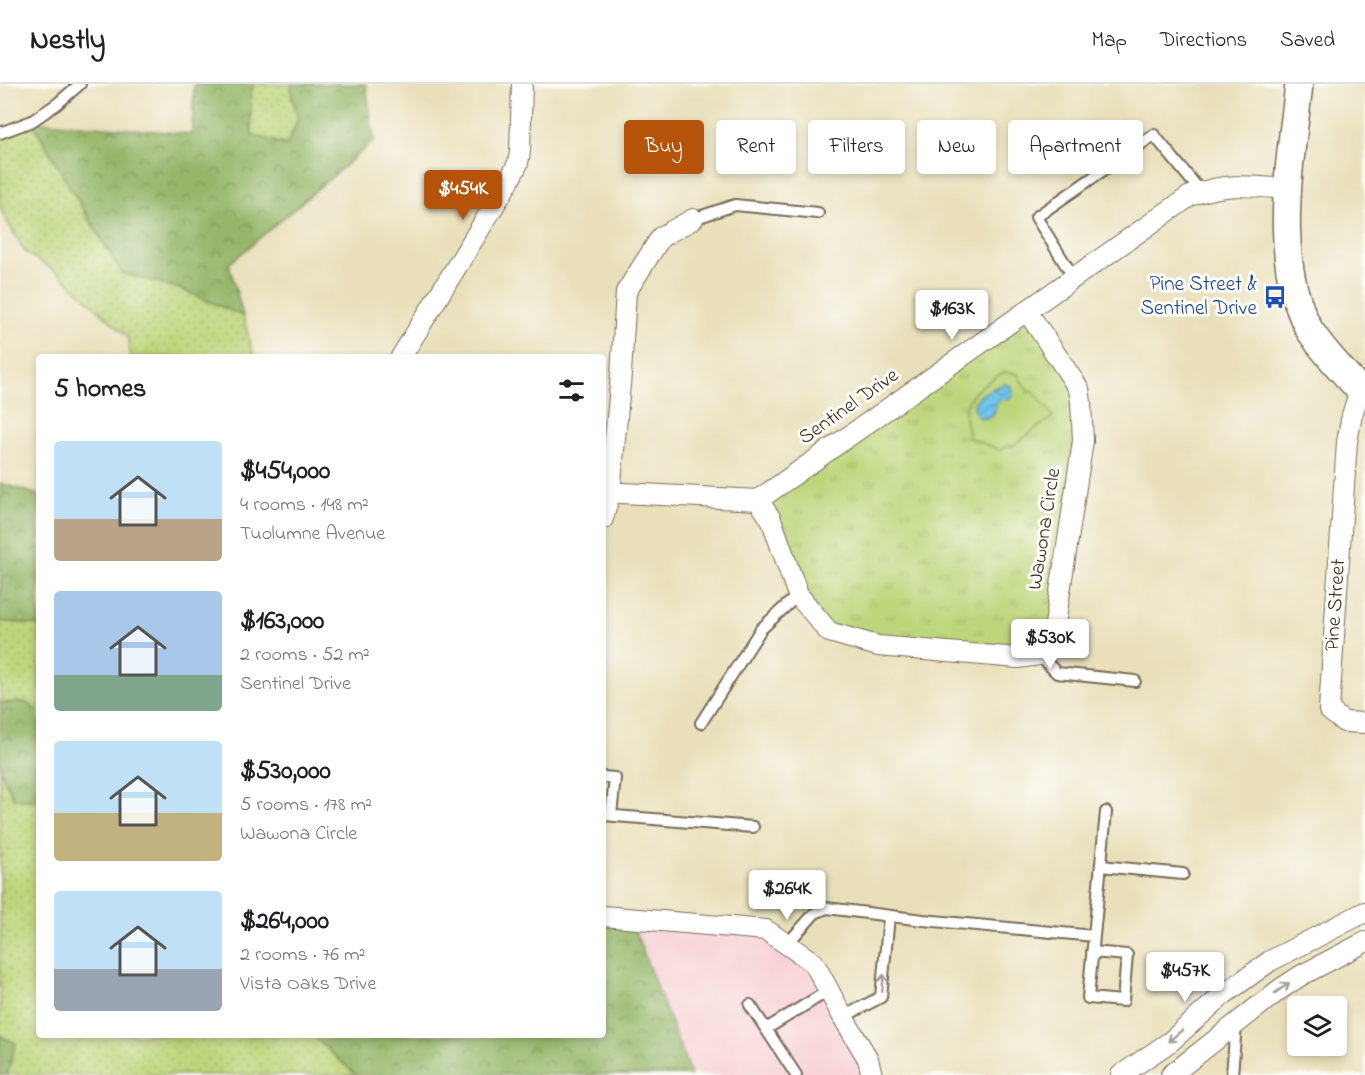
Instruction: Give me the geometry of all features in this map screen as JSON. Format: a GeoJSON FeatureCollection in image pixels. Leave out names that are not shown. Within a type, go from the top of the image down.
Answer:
{"type":"FeatureCollection","features":[{"type":"Feature","properties":{"kind":"street"},"geometry":{"type":"LineString","coordinates":[[403,354],[518,163],[522,84]]}},
{"type":"Feature","properties":{"kind":"street","name":"Pine Street"},"geometry":{"type":"LineString","coordinates":[[1299,84],[1286,230],[1288,261],[1294,290],[1308,327],[1334,363],[1363,391],[1352,415],[1347,442],[1329,710],[1344,722],[1365,723]]}},
{"type":"Feature","properties":{"kind":"street","name":"Sentinel Drive"},"geometry":{"type":"LineString","coordinates":[[758,500],[1190,196],[1223,186],[1247,185],[1288,189]]}},
{"type":"Feature","properties":{"kind":"street"},"geometry":{"type":"LineString","coordinates":[[693,219],[661,237],[626,292],[621,374],[606,493],[758,500],[771,519],[798,595],[829,632],[878,646],[1018,658],[1039,655]]}},
{"type":"Feature","properties":{"kind":"street","name":"Wawona Circle"},"geometry":{"type":"LineString","coordinates":[[1027,311],[1079,389],[1083,441],[1054,631],[1039,655]]}},
{"type":"Feature","properties":{"kind":"street"},"geometry":{"type":"LineString","coordinates":[[1121,1075],[1171,1041],[1223,995],[1270,961],[1365,912]]}},
{"type":"Feature","properties":{"kind":"street"},"geometry":{"type":"LineString","coordinates":[[606,916],[766,930],[814,963],[868,1059],[872,1075]]}},
{"type":"Feature","properties":{"kind":"street"},"geometry":{"type":"LineString","coordinates":[[1171,1075],[1235,1031],[1279,990],[1300,976],[1365,942]]}},
{"type":"Feature","properties":{"kind":"lane"},"geometry":{"type":"LineString","coordinates":[[0,133],[32,121],[80,84]]}},
{"type":"Feature","properties":{"kind":"lane"},"geometry":{"type":"LineString","coordinates":[[1074,278],[1036,217],[1154,135],[1201,192]]}},
{"type":"Feature","properties":{"kind":"lane"},"geometry":{"type":"LineString","coordinates":[[693,219],[735,205],[818,213]]}},
{"type":"Feature","properties":{"kind":"lane"},"geometry":{"type":"LineString","coordinates":[[701,723],[761,629],[798,595]]}},
{"type":"Feature","properties":{"kind":"lane"},"geometry":{"type":"LineString","coordinates":[[1039,655],[1057,673],[1135,681]]}},
{"type":"Feature","properties":{"kind":"lane"},"geometry":{"type":"LineString","coordinates":[[606,777],[615,778],[607,815],[753,827]]}},
{"type":"Feature","properties":{"kind":"lane"},"geometry":{"type":"LineString","coordinates":[[1092,952],[1127,955],[1123,1001],[1088,998],[1092,952],[1106,812]]}},
{"type":"Feature","properties":{"kind":"lane"},"geometry":{"type":"LineString","coordinates":[[1101,866],[1183,874]]}},
{"type":"Feature","properties":{"kind":"lane"},"geometry":{"type":"LineString","coordinates":[[787,944],[815,913],[827,908],[1094,936]]}},
{"type":"Feature","properties":{"kind":"lane"},"geometry":{"type":"LineString","coordinates":[[843,1017],[881,997],[889,916]]}},
{"type":"Feature","properties":{"kind":"lane"},"geometry":{"type":"LineString","coordinates":[[766,1029],[828,991]]}},
{"type":"Feature","properties":{"kind":"lane"},"geometry":{"type":"LineString","coordinates":[[750,1005],[796,1075]]}},
{"type":"Feature","properties":{"kind":"lane"},"geometry":{"type":"LineString","coordinates":[[1232,1075],[1235,1031]]}},
{"type":"Feature","properties":{"kind":"shaded area"},"geometry":{"type":"Polygon","coordinates":[[[630,918],[766,930],[814,963],[872,1075],[691,1075],[630,918]]]}},
{"type":"Feature","properties":{"kind":"green space"},"geometry":{"type":"Polygon","coordinates":[[[194,84],[253,84],[250,99],[252,135],[287,145],[298,119],[291,93],[292,84],[366,84],[374,141],[229,264],[243,316],[181,289],[122,273],[32,121],[192,134],[194,84]]]}},
{"type":"Feature","properties":{"kind":"green space"},"geometry":{"type":"Polygon","coordinates":[[[253,84],[292,84],[291,93],[298,119],[287,145],[252,135],[250,99],[253,84]]]}},
{"type":"Feature","properties":{"kind":"green space"},"geometry":{"type":"Polygon","coordinates":[[[32,121],[122,273],[181,289],[243,316],[253,354],[130,354],[127,336],[60,274],[26,253],[0,209],[0,133],[32,121]]]}},
{"type":"Feature","properties":{"kind":"green space"},"geometry":{"type":"Polygon","coordinates":[[[1027,311],[1079,389],[1054,631],[1039,655],[829,632],[758,500],[1027,311]]]}},
{"type":"Feature","properties":{"kind":"green space"},"geometry":{"type":"Polygon","coordinates":[[[1005,372],[1017,374],[1029,393],[1033,390],[1053,416],[1011,447],[1009,445],[1000,450],[969,438],[965,413],[974,393],[985,383],[1005,372]]]}},
{"type":"Feature","properties":{"kind":"green space"},"geometry":{"type":"Polygon","coordinates":[[[0,483],[36,494],[36,625],[0,621],[0,483]]]}},
{"type":"Feature","properties":{"kind":"green space"},"geometry":{"type":"Polygon","coordinates":[[[0,621],[36,625],[36,710],[25,702],[0,703],[0,621]]]}},
{"type":"Feature","properties":{"kind":"green space"},"geometry":{"type":"Polygon","coordinates":[[[25,702],[36,710],[36,801],[14,799],[0,769],[0,703],[25,702]]]}},
{"type":"Feature","properties":{"kind":"green space"},"geometry":{"type":"Polygon","coordinates":[[[0,769],[14,798],[36,801],[36,1038],[315,1038],[356,1075],[7,1075],[15,1043],[0,1036],[0,769]]]}},
{"type":"Feature","properties":{"kind":"green space"},"geometry":{"type":"Polygon","coordinates":[[[606,916],[630,918],[691,1075],[356,1075],[315,1038],[606,1038],[606,916]]]}},
{"type":"Feature","properties":{"kind":"green space"},"geometry":{"type":"Polygon","coordinates":[[[0,1036],[16,1043],[7,1075],[0,1075],[0,1036]]]}},
{"type":"Feature","properties":{"kind":"water"},"geometry":{"type":"Polygon","coordinates":[[[1005,384],[1012,387],[1012,396],[998,400],[994,413],[990,417],[980,418],[975,412],[976,401],[986,392],[1005,384]]]}},
{"type":"Feature","properties":{"kind":"place","name":"Pine Street & Sentinel Drive"},"geometry":{"type":"Point","coordinates":[1275,297]}}]}
